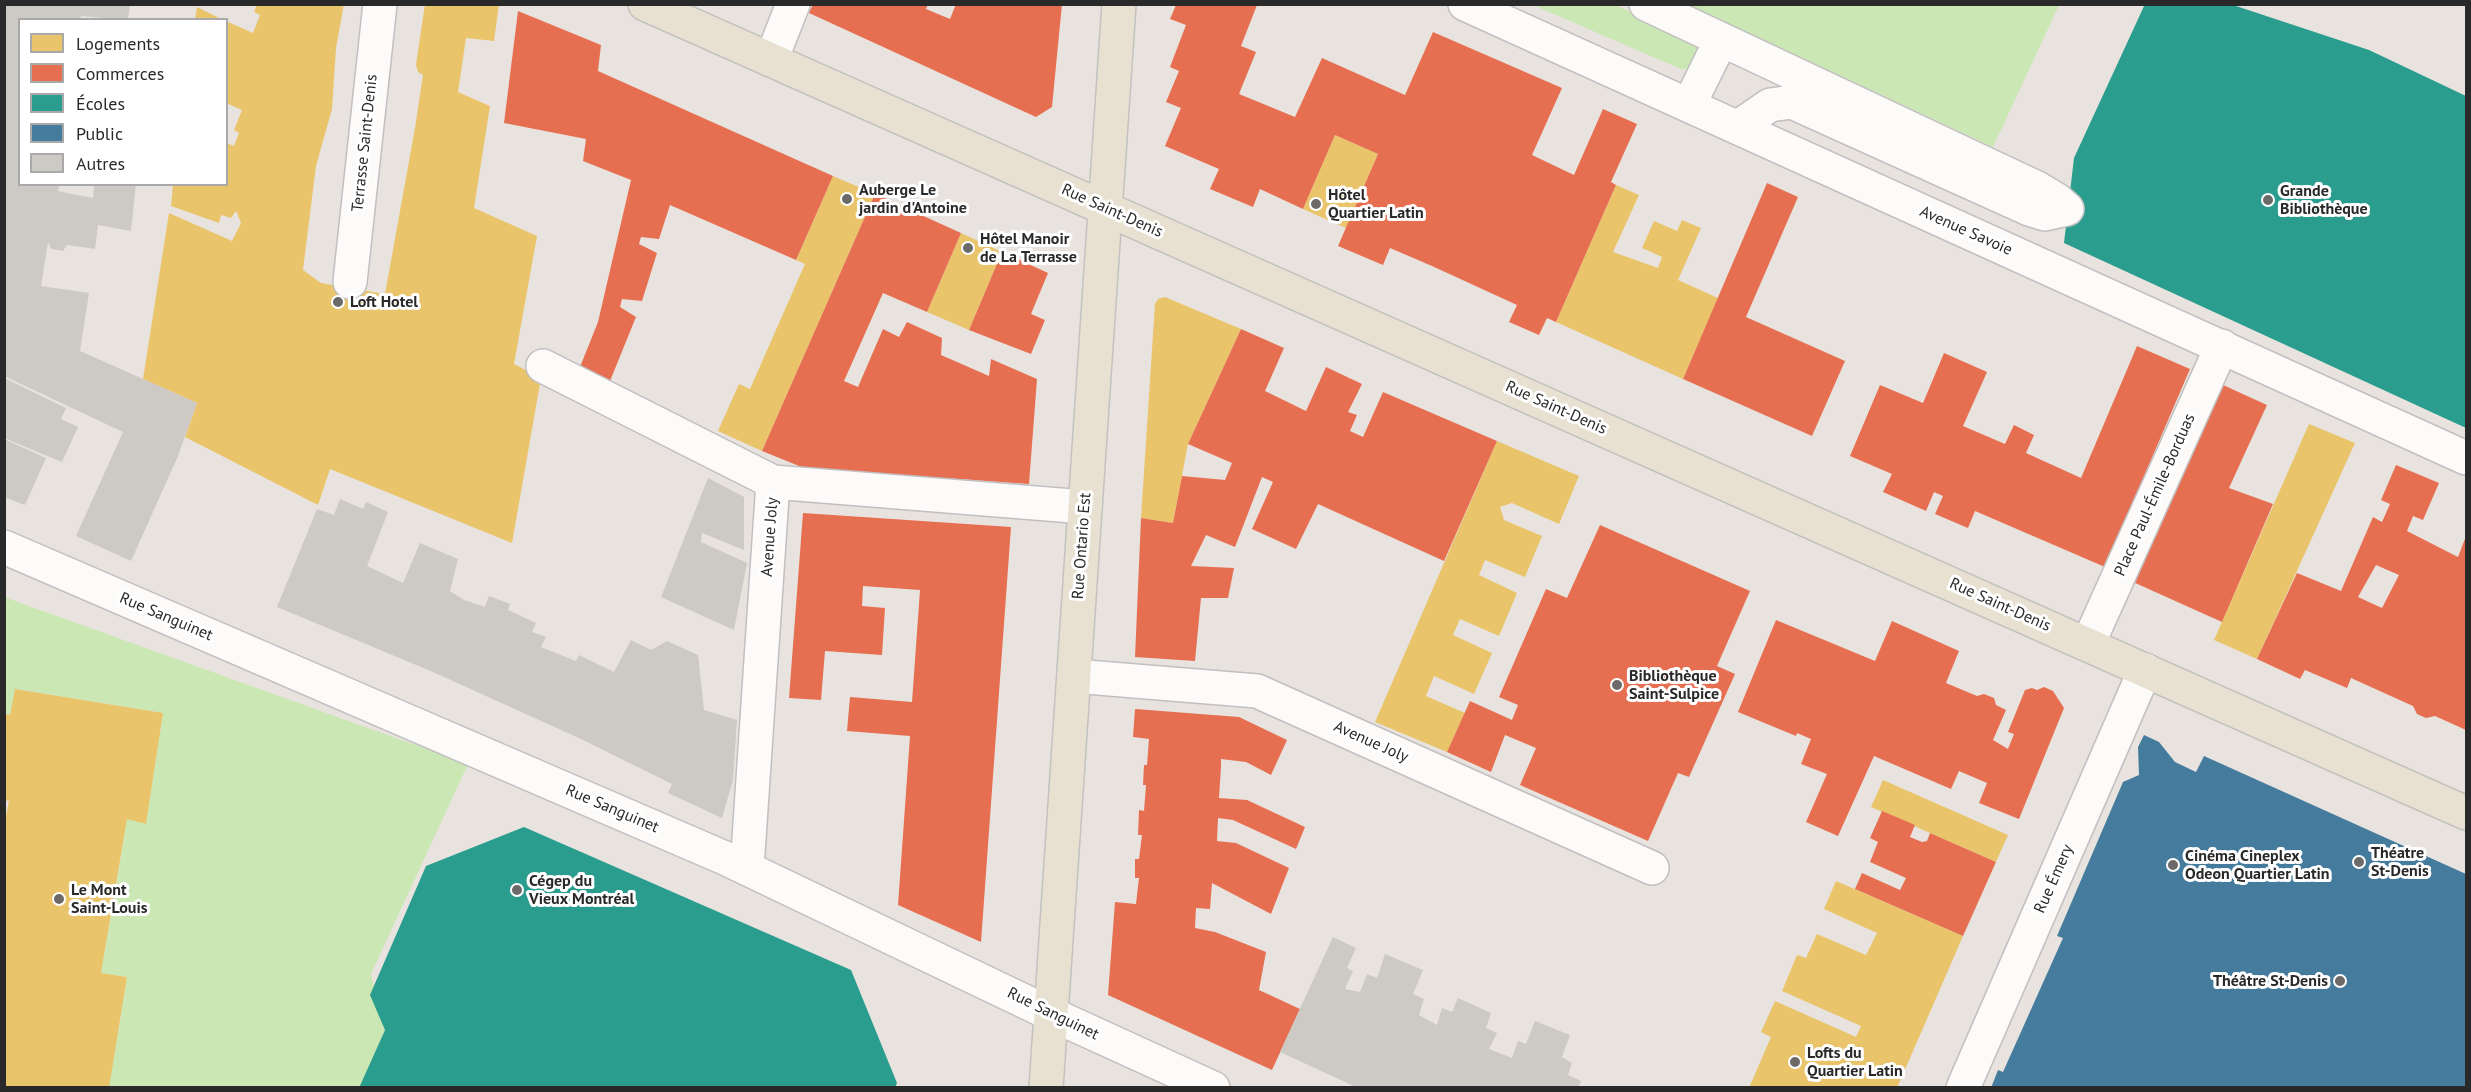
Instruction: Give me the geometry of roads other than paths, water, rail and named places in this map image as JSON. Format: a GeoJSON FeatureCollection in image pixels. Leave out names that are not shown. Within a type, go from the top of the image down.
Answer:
{"type":"FeatureCollection","features":[{"type":"Feature","properties":{"kind":"main road","name":"Rue Saint-Denis"},"geometry":{"type":"LineString","coordinates":[[645,4],[2466,813]]}},
{"type":"Feature","properties":{"kind":"main road","name":"Rue Ontario Est"},"geometry":{"type":"LineString","coordinates":[[1046,1088],[1119,4]]}},
{"type":"Feature","properties":{"kind":"street","name":"Terrasse Saint-Denis"},"geometry":{"type":"LineString","coordinates":[[350,282],[380,4]]}},
{"type":"Feature","properties":{"kind":"street"},"geometry":{"type":"LineString","coordinates":[[771,60],[794,4]]}},
{"type":"Feature","properties":{"kind":"street","name":"Avenue Savoie"},"geometry":{"type":"LineString","coordinates":[[1465,4],[2466,458]]}},
{"type":"Feature","properties":{"kind":"street"},"geometry":{"type":"LineString","coordinates":[[1646,4],[2037,188],[2067,209],[2057,214],[2045,214],[2029,209],[1792,102],[1770,105],[1738,127]]}},
{"type":"Feature","properties":{"kind":"street"},"geometry":{"type":"LineString","coordinates":[[1689,105],[1721,40]]}},
{"type":"Feature","properties":{"kind":"street","name":"Place Paul-Émile-Borduas"},"geometry":{"type":"LineString","coordinates":[[2088,644],[2222,346]]}},
{"type":"Feature","properties":{"kind":"street"},"geometry":{"type":"LineString","coordinates":[[543,366],[773,482]]}},
{"type":"Feature","properties":{"kind":"street","name":"Avenue Joly"},"geometry":{"type":"LineString","coordinates":[[747,868],[773,482],[1085,507]]}},
{"type":"Feature","properties":{"kind":"street","name":"Rue Sanguinet"},"geometry":{"type":"LineString","coordinates":[[4,547],[747,868],[1052,1014],[1213,1088]]}},
{"type":"Feature","properties":{"kind":"street","name":"Rue Émery"},"geometry":{"type":"LineString","coordinates":[[1963,1088],[2145,670]]}},
{"type":"Feature","properties":{"kind":"street","name":"Avenue Joly"},"geometry":{"type":"LineString","coordinates":[[1074,676],[1257,691],[1652,868]]}},
{"type":"Feature","properties":{"kind":"place","name":"Auberge Le jardin d'Antoine"},"geometry":{"type":"Point","coordinates":[847,199]}},
{"type":"Feature","properties":{"kind":"place","name":"Grande Bibliothèque"},"geometry":{"type":"Point","coordinates":[2268,200]}},
{"type":"Feature","properties":{"kind":"place","name":"Hôtel Quartier Latin"},"geometry":{"type":"Point","coordinates":[1316,204]}},
{"type":"Feature","properties":{"kind":"place","name":"Hôtel Manoir de La Terrasse"},"geometry":{"type":"Point","coordinates":[968,248]}},
{"type":"Feature","properties":{"kind":"place","name":"Loft Hotel"},"geometry":{"type":"Point","coordinates":[338,302]}},
{"type":"Feature","properties":{"kind":"place","name":"Bibliothèque Saint-Sulpice"},"geometry":{"type":"Point","coordinates":[1617,685]}},
{"type":"Feature","properties":{"kind":"place","name":"Théatre St-Denis"},"geometry":{"type":"Point","coordinates":[2359,862]}},
{"type":"Feature","properties":{"kind":"place","name":"Cinéma Cineplex Odeon Quartier Latin"},"geometry":{"type":"Point","coordinates":[2173,865]}},
{"type":"Feature","properties":{"kind":"place","name":"Cégep du Vieux Montréal"},"geometry":{"type":"Point","coordinates":[517,890]}},
{"type":"Feature","properties":{"kind":"place","name":"Le Mont Saint-Louis"},"geometry":{"type":"Point","coordinates":[59,899]}},
{"type":"Feature","properties":{"kind":"place","name":"Théâtre St-Denis"},"geometry":{"type":"Point","coordinates":[2340,981]}},
{"type":"Feature","properties":{"kind":"place","name":"Lofts du Quartier Latin"},"geometry":{"type":"Point","coordinates":[1795,1062]}}]}
